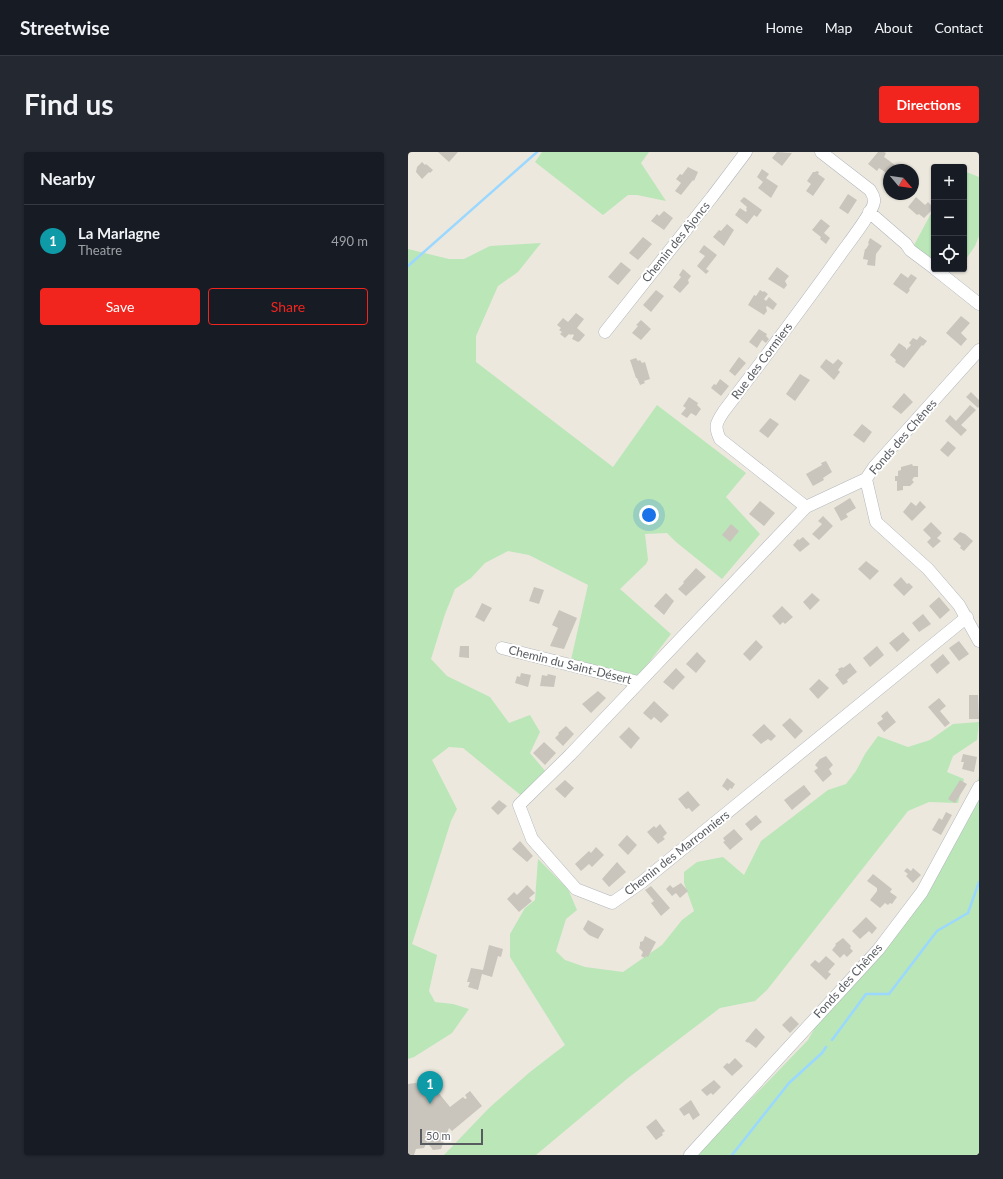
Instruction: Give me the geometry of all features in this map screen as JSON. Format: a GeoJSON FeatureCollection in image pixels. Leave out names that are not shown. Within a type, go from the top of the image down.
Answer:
{"type":"FeatureCollection","features":[{"type":"Feature","properties":{"kind":"street","name":"Chemin des Ajoncs"},"geometry":{"type":"LineString","coordinates":[[605,332],[746,152]]}},
{"type":"Feature","properties":{"kind":"street","name":"Rue des Cormiers"},"geometry":{"type":"LineString","coordinates":[[806,507],[720,439],[717,432],[716,423],[852,239],[874,202],[874,196],[870,190],[821,152]]}},
{"type":"Feature","properties":{"kind":"street"},"geometry":{"type":"LineString","coordinates":[[869,212],[906,244],[910,250],[931,266]]}},
{"type":"Feature","properties":{"kind":"street"},"geometry":{"type":"LineString","coordinates":[[939,272],[979,304]]}},
{"type":"Feature","properties":{"kind":"street","name":"Fonds des Chênes"},"geometry":{"type":"LineString","coordinates":[[979,350],[874,467],[866,479],[876,522],[928,569],[959,605],[979,641]]}},
{"type":"Feature","properties":{"kind":"street"},"geometry":{"type":"LineString","coordinates":[[806,507],[866,479]]}},
{"type":"Feature","properties":{"kind":"street","name":"Chemin des Marronniers"},"geometry":{"type":"LineString","coordinates":[[806,507],[519,806],[532,839],[576,889],[612,903],[642,882],[967,617]]}},
{"type":"Feature","properties":{"kind":"street","name":"Chemin du Saint-Désert"},"geometry":{"type":"LineString","coordinates":[[502,648],[638,682]]}},
{"type":"Feature","properties":{"kind":"street","name":"Fonds des Chênes"},"geometry":{"type":"LineString","coordinates":[[690,1155],[878,950],[922,892],[979,787]]}},
{"type":"Feature","properties":{"kind":"green space"},"geometry":{"type":"Polygon","coordinates":[[[542,152],[649,152],[641,163],[666,201],[637,195],[628,195],[603,215],[535,162],[542,152]]]}},
{"type":"Feature","properties":{"kind":"green space"},"geometry":{"type":"Polygon","coordinates":[[[967,172],[979,177],[979,236],[975,246],[967,258],[967,172]]]}},
{"type":"Feature","properties":{"kind":"green space"},"geometry":{"type":"Polygon","coordinates":[[[931,214],[931,262],[913,247],[931,214]]]}},
{"type":"Feature","properties":{"kind":"green space"},"geometry":{"type":"Polygon","coordinates":[[[541,243],[518,272],[498,286],[476,336],[476,362],[613,467],[657,405],[746,473],[726,497],[760,534],[722,579],[667,533],[645,534],[648,560],[646,564],[620,589],[671,634],[636,679],[570,664],[588,585],[529,555],[508,551],[485,563],[471,578],[455,589],[445,614],[431,659],[447,676],[490,697],[509,723],[530,715],[540,732],[530,753],[546,772],[523,797],[463,748],[449,747],[432,760],[457,809],[451,821],[412,944],[437,955],[429,991],[435,1002],[453,1004],[469,1009],[452,1033],[414,1057],[408,1059],[408,249],[449,259],[464,259],[490,246],[541,243]]]}},
{"type":"Feature","properties":{"kind":"green space"},"geometry":{"type":"Polygon","coordinates":[[[979,722],[977,740],[953,756],[947,772],[964,779],[958,803],[929,802],[908,811],[767,990],[755,1001],[720,1008],[628,1078],[536,1155],[444,1155],[489,1108],[530,1072],[565,1045],[510,957],[510,934],[525,908],[535,900],[538,859],[568,889],[577,910],[566,919],[556,951],[565,960],[585,967],[623,972],[662,945],[682,920],[694,911],[684,883],[684,872],[697,862],[723,857],[744,875],[761,841],[828,790],[846,784],[878,736],[908,747],[930,740],[953,724],[979,722]]]}},
{"type":"Feature","properties":{"kind":"green space"},"geometry":{"type":"Polygon","coordinates":[[[979,776],[979,1155],[697,1155],[808,1040],[824,1012],[920,901],[970,817],[979,776]]]}},
{"type":"Feature","properties":{"kind":"building"},"geometry":{"type":"Polygon","coordinates":[[[438,152],[458,152],[449,162],[438,152]]]}},
{"type":"Feature","properties":{"kind":"building"},"geometry":{"type":"Polygon","coordinates":[[[777,152],[792,153],[782,166],[772,158],[777,152]]]}},
{"type":"Feature","properties":{"kind":"building"},"geometry":{"type":"Polygon","coordinates":[[[878,152],[884,152],[886,153],[884,157],[894,164],[883,164],[883,171],[879,168],[877,171],[868,164],[878,152]]]}},
{"type":"Feature","properties":{"kind":"building"},"geometry":{"type":"Polygon","coordinates":[[[422,162],[433,170],[422,179],[416,172],[417,167],[422,162]]]}},
{"type":"Feature","properties":{"kind":"building"},"geometry":{"type":"Polygon","coordinates":[[[688,167],[698,172],[694,181],[693,180],[681,195],[675,191],[681,183],[676,179],[680,174],[682,175],[688,167]]]}},
{"type":"Feature","properties":{"kind":"building"},"geometry":{"type":"Polygon","coordinates":[[[762,169],[769,174],[766,178],[778,186],[771,198],[758,188],[763,182],[757,177],[762,169]]]}},
{"type":"Feature","properties":{"kind":"building"},"geometry":{"type":"Polygon","coordinates":[[[813,172],[819,172],[818,174],[825,179],[813,196],[806,191],[811,184],[807,181],[813,172]]]}},
{"type":"Feature","properties":{"kind":"building"},"geometry":{"type":"Polygon","coordinates":[[[848,194],[857,200],[848,214],[839,208],[848,194]]]}},
{"type":"Feature","properties":{"kind":"building"},"geometry":{"type":"Polygon","coordinates":[[[744,197],[762,210],[757,217],[754,215],[747,224],[735,215],[740,208],[746,212],[747,210],[747,207],[740,201],[744,197]]]}},
{"type":"Feature","properties":{"kind":"building"},"geometry":{"type":"Polygon","coordinates":[[[914,200],[919,200],[925,205],[928,202],[931,205],[931,211],[924,218],[919,214],[917,215],[908,207],[914,200]]]}},
{"type":"Feature","properties":{"kind":"building"},"geometry":{"type":"Polygon","coordinates":[[[664,211],[673,218],[664,230],[651,221],[657,214],[659,216],[664,211]]]}},
{"type":"Feature","properties":{"kind":"building"},"geometry":{"type":"Polygon","coordinates":[[[821,219],[830,226],[824,233],[830,238],[826,244],[820,239],[821,237],[812,230],[821,219]]]}},
{"type":"Feature","properties":{"kind":"building"},"geometry":{"type":"Polygon","coordinates":[[[727,224],[734,230],[724,246],[713,237],[727,224]]]}},
{"type":"Feature","properties":{"kind":"building"},"geometry":{"type":"Polygon","coordinates":[[[643,237],[652,244],[638,260],[629,253],[643,237]]]}},
{"type":"Feature","properties":{"kind":"building"},"geometry":{"type":"Polygon","coordinates":[[[870,238],[882,246],[876,254],[875,266],[867,265],[868,260],[863,259],[865,249],[869,244],[870,238]]]}},
{"type":"Feature","properties":{"kind":"building"},"geometry":{"type":"Polygon","coordinates":[[[704,245],[717,255],[706,269],[709,271],[706,274],[697,266],[705,256],[699,252],[704,245]]]}},
{"type":"Feature","properties":{"kind":"building"},"geometry":{"type":"Polygon","coordinates":[[[621,262],[631,270],[618,285],[608,277],[621,262]]]}},
{"type":"Feature","properties":{"kind":"building"},"geometry":{"type":"Polygon","coordinates":[[[777,267],[789,276],[785,281],[787,285],[784,289],[768,279],[777,267]]]}},
{"type":"Feature","properties":{"kind":"building"},"geometry":{"type":"Polygon","coordinates":[[[683,269],[691,276],[688,280],[689,283],[680,293],[673,287],[681,277],[679,275],[683,269]]]}},
{"type":"Feature","properties":{"kind":"building"},"geometry":{"type":"Polygon","coordinates":[[[901,273],[908,278],[911,274],[917,278],[907,294],[893,284],[901,273]]]}},
{"type":"Feature","properties":{"kind":"building"},"geometry":{"type":"Polygon","coordinates":[[[656,290],[664,296],[651,312],[643,305],[656,290]]]}},
{"type":"Feature","properties":{"kind":"building"},"geometry":{"type":"Polygon","coordinates":[[[760,290],[768,294],[764,299],[766,301],[769,297],[777,304],[773,310],[767,306],[767,311],[764,315],[748,305],[754,295],[756,296],[760,290]]]}},
{"type":"Feature","properties":{"kind":"building"},"geometry":{"type":"Polygon","coordinates":[[[576,313],[584,319],[577,328],[585,335],[578,342],[572,339],[574,335],[572,334],[569,334],[565,338],[560,334],[562,332],[559,330],[561,328],[557,325],[563,318],[568,322],[576,313]]]}},
{"type":"Feature","properties":{"kind":"building"},"geometry":{"type":"Polygon","coordinates":[[[961,316],[970,323],[961,333],[967,339],[961,346],[946,333],[961,316]]]}},
{"type":"Feature","properties":{"kind":"building"},"geometry":{"type":"Polygon","coordinates":[[[641,320],[651,329],[641,340],[632,333],[638,326],[636,325],[641,320]]]}},
{"type":"Feature","properties":{"kind":"building"},"geometry":{"type":"Polygon","coordinates":[[[759,329],[767,334],[766,336],[769,339],[766,343],[762,340],[757,348],[749,342],[759,329]]]}},
{"type":"Feature","properties":{"kind":"building"},"geometry":{"type":"Polygon","coordinates":[[[920,336],[927,341],[923,346],[922,345],[904,368],[895,362],[896,360],[890,355],[899,343],[906,348],[906,350],[911,345],[909,343],[913,338],[917,340],[920,336]]]}},
{"type":"Feature","properties":{"kind":"building"},"geometry":{"type":"Polygon","coordinates":[[[739,357],[746,363],[735,376],[729,371],[739,357]]]}},
{"type":"Feature","properties":{"kind":"building"},"geometry":{"type":"Polygon","coordinates":[[[636,358],[642,363],[645,362],[650,379],[644,381],[645,383],[640,385],[630,360],[636,358]]]}},
{"type":"Feature","properties":{"kind":"building"},"geometry":{"type":"Polygon","coordinates":[[[826,359],[833,364],[838,359],[843,363],[838,370],[840,372],[834,380],[820,367],[826,359]]]}},
{"type":"Feature","properties":{"kind":"building"},"geometry":{"type":"Polygon","coordinates":[[[800,374],[810,380],[795,401],[786,394],[800,374]]]}},
{"type":"Feature","properties":{"kind":"building"},"geometry":{"type":"Polygon","coordinates":[[[720,379],[729,386],[721,396],[711,388],[714,384],[716,385],[720,379]]]}},
{"type":"Feature","properties":{"kind":"building"},"geometry":{"type":"Polygon","coordinates":[[[971,392],[979,400],[978,408],[966,397],[971,392]]]}},
{"type":"Feature","properties":{"kind":"building"},"geometry":{"type":"Polygon","coordinates":[[[904,393],[913,402],[901,414],[892,407],[904,393]]]}},
{"type":"Feature","properties":{"kind":"building"},"geometry":{"type":"Polygon","coordinates":[[[689,397],[698,403],[697,405],[701,409],[696,416],[691,413],[687,418],[681,414],[686,408],[683,406],[689,397]]]}},
{"type":"Feature","properties":{"kind":"building"},"geometry":{"type":"Polygon","coordinates":[[[970,405],[976,410],[961,425],[967,430],[961,436],[945,421],[950,415],[956,421],[970,405]]]}},
{"type":"Feature","properties":{"kind":"building"},"geometry":{"type":"Polygon","coordinates":[[[770,418],[779,424],[768,438],[759,431],[770,418]]]}},
{"type":"Feature","properties":{"kind":"building"},"geometry":{"type":"Polygon","coordinates":[[[862,424],[872,432],[864,443],[853,435],[862,424]]]}},
{"type":"Feature","properties":{"kind":"building"},"geometry":{"type":"Polygon","coordinates":[[[948,441],[956,448],[948,457],[940,450],[948,441]]]}},
{"type":"Feature","properties":{"kind":"building"},"geometry":{"type":"Polygon","coordinates":[[[826,461],[832,472],[823,478],[824,480],[813,486],[806,474],[826,461]]]}},
{"type":"Feature","properties":{"kind":"building"},"geometry":{"type":"Polygon","coordinates":[[[912,464],[913,466],[918,466],[918,477],[914,477],[912,480],[914,482],[910,486],[903,486],[903,490],[897,491],[897,481],[895,481],[895,476],[898,476],[898,471],[901,470],[901,467],[912,464]]]}},
{"type":"Feature","properties":{"kind":"building"},"geometry":{"type":"Polygon","coordinates":[[[850,498],[856,508],[846,514],[848,517],[841,521],[834,508],[850,498]]]}},
{"type":"Feature","properties":{"kind":"building"},"geometry":{"type":"Polygon","coordinates":[[[760,501],[775,513],[764,526],[749,514],[760,501]]]}},
{"type":"Feature","properties":{"kind":"building"},"geometry":{"type":"Polygon","coordinates":[[[920,501],[926,507],[912,521],[903,512],[911,502],[916,506],[920,501]]]}},
{"type":"Feature","properties":{"kind":"building"},"geometry":{"type":"Polygon","coordinates":[[[823,516],[833,526],[819,540],[812,534],[822,524],[818,521],[823,516]]]}},
{"type":"Feature","properties":{"kind":"building"},"geometry":{"type":"Polygon","coordinates":[[[931,522],[942,533],[937,538],[941,541],[933,548],[927,542],[931,538],[923,530],[931,522]]]}},
{"type":"Feature","properties":{"kind":"building"},"geometry":{"type":"Polygon","coordinates":[[[731,524],[739,531],[730,542],[722,535],[731,524]]]}},
{"type":"Feature","properties":{"kind":"building"},"geometry":{"type":"Polygon","coordinates":[[[960,532],[965,534],[973,541],[964,551],[953,539],[960,532]]]}},
{"type":"Feature","properties":{"kind":"building"},"geometry":{"type":"Polygon","coordinates":[[[803,537],[810,544],[800,552],[793,545],[798,539],[799,540],[803,537]]]}},
{"type":"Feature","properties":{"kind":"building"},"geometry":{"type":"Polygon","coordinates":[[[866,561],[879,571],[870,580],[858,569],[866,561]]]}},
{"type":"Feature","properties":{"kind":"building"},"geometry":{"type":"Polygon","coordinates":[[[696,568],[706,577],[686,596],[678,589],[696,568]]]}},
{"type":"Feature","properties":{"kind":"building"},"geometry":{"type":"Polygon","coordinates":[[[901,577],[907,584],[909,583],[913,587],[904,596],[893,585],[901,577]]]}},
{"type":"Feature","properties":{"kind":"building"},"geometry":{"type":"Polygon","coordinates":[[[534,587],[544,590],[539,604],[529,601],[534,587]]]}},
{"type":"Feature","properties":{"kind":"building"},"geometry":{"type":"Polygon","coordinates":[[[666,593],[674,601],[664,615],[654,606],[666,593]]]}},
{"type":"Feature","properties":{"kind":"building"},"geometry":{"type":"Polygon","coordinates":[[[812,593],[820,600],[810,610],[803,602],[812,593]]]}},
{"type":"Feature","properties":{"kind":"building"},"geometry":{"type":"Polygon","coordinates":[[[939,597],[950,610],[940,619],[929,606],[939,597]]]}},
{"type":"Feature","properties":{"kind":"building"},"geometry":{"type":"Polygon","coordinates":[[[482,603],[492,608],[484,622],[475,617],[482,603]]]}},
{"type":"Feature","properties":{"kind":"building"},"geometry":{"type":"Polygon","coordinates":[[[782,606],[793,617],[785,624],[783,622],[780,625],[772,616],[782,606]]]}},
{"type":"Feature","properties":{"kind":"building"},"geometry":{"type":"Polygon","coordinates":[[[559,610],[577,618],[564,649],[550,646],[558,628],[552,625],[559,610]]]}},
{"type":"Feature","properties":{"kind":"building"},"geometry":{"type":"Polygon","coordinates":[[[923,614],[931,624],[919,632],[912,623],[923,614]]]}},
{"type":"Feature","properties":{"kind":"building"},"geometry":{"type":"Polygon","coordinates":[[[903,632],[910,640],[897,652],[889,643],[903,632]]]}},
{"type":"Feature","properties":{"kind":"building"},"geometry":{"type":"Polygon","coordinates":[[[756,640],[763,647],[750,661],[743,654],[756,640]]]}},
{"type":"Feature","properties":{"kind":"building"},"geometry":{"type":"Polygon","coordinates":[[[959,641],[969,654],[959,661],[949,648],[959,641]]]}},
{"type":"Feature","properties":{"kind":"building"},"geometry":{"type":"Polygon","coordinates":[[[460,646],[469,646],[469,658],[459,657],[460,646]]]}},
{"type":"Feature","properties":{"kind":"building"},"geometry":{"type":"Polygon","coordinates":[[[877,646],[884,655],[870,667],[863,658],[877,646]]]}},
{"type":"Feature","properties":{"kind":"building"},"geometry":{"type":"Polygon","coordinates":[[[697,652],[706,661],[696,673],[686,664],[697,652]]]}},
{"type":"Feature","properties":{"kind":"building"},"geometry":{"type":"Polygon","coordinates":[[[943,654],[950,663],[937,674],[930,665],[943,654]]]}},
{"type":"Feature","properties":{"kind":"building"},"geometry":{"type":"Polygon","coordinates":[[[850,663],[857,672],[847,680],[848,682],[843,685],[835,675],[839,671],[838,669],[843,668],[850,663]]]}},
{"type":"Feature","properties":{"kind":"building"},"geometry":{"type":"Polygon","coordinates":[[[676,668],[685,677],[673,690],[663,682],[676,668]]]}},
{"type":"Feature","properties":{"kind":"building"},"geometry":{"type":"Polygon","coordinates":[[[521,673],[531,675],[528,687],[515,683],[517,676],[520,677],[521,673]]]}},
{"type":"Feature","properties":{"kind":"building"},"geometry":{"type":"Polygon","coordinates":[[[548,674],[556,676],[554,687],[540,686],[542,675],[547,676],[548,674]]]}},
{"type":"Feature","properties":{"kind":"building"},"geometry":{"type":"Polygon","coordinates":[[[819,679],[829,688],[818,699],[809,689],[819,679]]]}},
{"type":"Feature","properties":{"kind":"building"},"geometry":{"type":"Polygon","coordinates":[[[598,691],[606,698],[591,713],[582,704],[598,691]]]}},
{"type":"Feature","properties":{"kind":"building"},"geometry":{"type":"Polygon","coordinates":[[[969,695],[978,695],[979,719],[969,719],[969,695]]]}},
{"type":"Feature","properties":{"kind":"building"},"geometry":{"type":"Polygon","coordinates":[[[939,698],[946,706],[940,711],[950,723],[945,727],[928,707],[939,698]]]}},
{"type":"Feature","properties":{"kind":"building"},"geometry":{"type":"Polygon","coordinates":[[[654,701],[669,715],[661,723],[654,717],[651,720],[643,713],[654,701]]]}},
{"type":"Feature","properties":{"kind":"building"},"geometry":{"type":"Polygon","coordinates":[[[887,711],[896,722],[884,732],[877,723],[883,719],[881,716],[887,711]]]}},
{"type":"Feature","properties":{"kind":"building"},"geometry":{"type":"Polygon","coordinates":[[[790,718],[803,731],[795,739],[782,725],[790,718]]]}},
{"type":"Feature","properties":{"kind":"building"},"geometry":{"type":"Polygon","coordinates":[[[764,724],[776,736],[771,741],[768,739],[761,744],[752,735],[764,724]]]}},
{"type":"Feature","properties":{"kind":"building"},"geometry":{"type":"Polygon","coordinates":[[[566,726],[574,734],[563,746],[555,738],[566,726]]]}},
{"type":"Feature","properties":{"kind":"building"},"geometry":{"type":"Polygon","coordinates":[[[629,727],[640,738],[631,749],[619,737],[629,727]]]}},
{"type":"Feature","properties":{"kind":"building"},"geometry":{"type":"Polygon","coordinates":[[[544,742],[556,753],[545,765],[533,753],[544,742]]]}},
{"type":"Feature","properties":{"kind":"building"},"geometry":{"type":"Polygon","coordinates":[[[963,754],[977,757],[974,772],[962,769],[964,762],[961,762],[963,754]]]}},
{"type":"Feature","properties":{"kind":"building"},"geometry":{"type":"Polygon","coordinates":[[[826,756],[833,765],[829,769],[832,774],[823,782],[814,771],[818,768],[815,765],[820,759],[826,756]]]}},
{"type":"Feature","properties":{"kind":"building"},"geometry":{"type":"Polygon","coordinates":[[[727,778],[735,784],[732,789],[730,788],[728,791],[722,786],[727,778]]]}},
{"type":"Feature","properties":{"kind":"building"},"geometry":{"type":"Polygon","coordinates":[[[565,780],[574,788],[565,798],[555,789],[565,780]]]}},
{"type":"Feature","properties":{"kind":"building"},"geometry":{"type":"Polygon","coordinates":[[[960,780],[967,784],[955,803],[948,799],[960,780]]]}},
{"type":"Feature","properties":{"kind":"building"},"geometry":{"type":"Polygon","coordinates":[[[804,785],[811,794],[792,810],[784,800],[804,785]]]}},
{"type":"Feature","properties":{"kind":"building"},"geometry":{"type":"Polygon","coordinates":[[[688,791],[700,805],[692,812],[689,808],[686,809],[678,799],[688,791]]]}},
{"type":"Feature","properties":{"kind":"building"},"geometry":{"type":"Polygon","coordinates":[[[499,800],[507,806],[498,815],[491,808],[499,800]]]}},
{"type":"Feature","properties":{"kind":"building"},"geometry":{"type":"Polygon","coordinates":[[[946,812],[952,815],[941,835],[932,830],[939,818],[942,820],[946,812]]]}},
{"type":"Feature","properties":{"kind":"building"},"geometry":{"type":"Polygon","coordinates":[[[756,815],[762,822],[751,831],[745,824],[756,815]]]}},
{"type":"Feature","properties":{"kind":"building"},"geometry":{"type":"Polygon","coordinates":[[[660,824],[667,833],[663,837],[665,839],[658,844],[647,832],[654,826],[656,828],[660,824]]]}},
{"type":"Feature","properties":{"kind":"building"},"geometry":{"type":"Polygon","coordinates":[[[734,829],[743,839],[730,850],[723,842],[725,841],[723,838],[734,829]]]}},
{"type":"Feature","properties":{"kind":"building"},"geometry":{"type":"Polygon","coordinates":[[[627,835],[637,845],[628,855],[618,845],[627,835]]]}},
{"type":"Feature","properties":{"kind":"building"},"geometry":{"type":"Polygon","coordinates":[[[520,841],[533,856],[527,862],[512,849],[520,841]]]}},
{"type":"Feature","properties":{"kind":"building"},"geometry":{"type":"Polygon","coordinates":[[[596,847],[604,855],[592,867],[589,864],[581,871],[575,864],[589,851],[591,853],[596,847]]]}},
{"type":"Feature","properties":{"kind":"building"},"geometry":{"type":"Polygon","coordinates":[[[617,862],[626,872],[609,887],[602,879],[617,862]]]}},
{"type":"Feature","properties":{"kind":"building"},"geometry":{"type":"Polygon","coordinates":[[[907,868],[911,871],[913,868],[921,875],[913,883],[906,876],[908,874],[904,871],[907,868]]]}},
{"type":"Feature","properties":{"kind":"building"},"geometry":{"type":"Polygon","coordinates":[[[873,874],[892,889],[890,892],[897,897],[892,904],[890,903],[888,905],[885,903],[880,908],[870,900],[877,891],[877,888],[867,881],[873,874]]]}},
{"type":"Feature","properties":{"kind":"building"},"geometry":{"type":"Polygon","coordinates":[[[681,883],[688,891],[680,898],[676,893],[672,896],[666,889],[670,885],[673,888],[681,883]]]}},
{"type":"Feature","properties":{"kind":"building"},"geometry":{"type":"Polygon","coordinates":[[[527,885],[535,893],[529,898],[532,901],[519,912],[507,899],[514,892],[517,895],[527,885]]]}},
{"type":"Feature","properties":{"kind":"building"},"geometry":{"type":"Polygon","coordinates":[[[651,886],[670,908],[661,916],[651,903],[654,901],[645,890],[651,886]]]}},
{"type":"Feature","properties":{"kind":"building"},"geometry":{"type":"Polygon","coordinates":[[[866,917],[877,928],[872,934],[869,931],[860,939],[852,931],[866,917]]]}},
{"type":"Feature","properties":{"kind":"building"},"geometry":{"type":"Polygon","coordinates":[[[588,920],[604,929],[598,939],[589,935],[583,929],[588,920]]]}},
{"type":"Feature","properties":{"kind":"building"},"geometry":{"type":"Polygon","coordinates":[[[645,936],[656,942],[648,957],[646,956],[645,958],[641,956],[643,952],[639,948],[640,942],[643,941],[645,936]]]}},
{"type":"Feature","properties":{"kind":"building"},"geometry":{"type":"Polygon","coordinates":[[[843,938],[851,946],[850,948],[853,951],[847,957],[844,954],[840,958],[832,950],[836,945],[835,944],[843,938]]]}},
{"type":"Feature","properties":{"kind":"building"},"geometry":{"type":"Polygon","coordinates":[[[489,945],[503,949],[501,957],[498,956],[492,977],[482,974],[478,990],[468,987],[470,982],[467,982],[471,968],[483,970],[489,945]]]}},
{"type":"Feature","properties":{"kind":"building"},"geometry":{"type":"Polygon","coordinates":[[[826,956],[835,964],[828,972],[831,974],[826,980],[810,965],[815,960],[819,963],[826,956]]]}},
{"type":"Feature","properties":{"kind":"building"},"geometry":{"type":"Polygon","coordinates":[[[791,1016],[799,1024],[790,1033],[782,1025],[791,1016]]]}},
{"type":"Feature","properties":{"kind":"building"},"geometry":{"type":"Polygon","coordinates":[[[756,1028],[765,1037],[756,1048],[745,1041],[756,1028]]]}},
{"type":"Feature","properties":{"kind":"building"},"geometry":{"type":"Polygon","coordinates":[[[735,1058],[743,1066],[732,1076],[723,1067],[735,1058]]]}},
{"type":"Feature","properties":{"kind":"building"},"geometry":{"type":"Polygon","coordinates":[[[714,1080],[721,1087],[713,1095],[711,1093],[707,1096],[701,1090],[714,1080]]]}},
{"type":"Feature","properties":{"kind":"building"},"geometry":{"type":"Polygon","coordinates":[[[429,1081],[450,1107],[463,1097],[465,1099],[467,1098],[465,1095],[470,1091],[482,1106],[452,1131],[449,1128],[441,1149],[433,1150],[427,1142],[424,1148],[416,1149],[414,1155],[408,1155],[408,1084],[429,1081]]]}},
{"type":"Feature","properties":{"kind":"building"},"geometry":{"type":"Polygon","coordinates":[[[691,1100],[700,1115],[693,1120],[689,1113],[684,1116],[679,1109],[691,1100]]]}},
{"type":"Feature","properties":{"kind":"building"},"geometry":{"type":"Polygon","coordinates":[[[656,1119],[665,1131],[662,1133],[663,1135],[656,1140],[646,1127],[656,1119]]]}},
{"type":"Feature","properties":{"kind":"waterway"},"geometry":{"type":"LineString","coordinates":[[408,266],[537,152]]}},
{"type":"Feature","properties":{"kind":"waterway"},"geometry":{"type":"LineString","coordinates":[[832,1040],[866,994],[889,994],[937,931],[968,913],[979,882]]}},
{"type":"Feature","properties":{"kind":"waterway"},"geometry":{"type":"LineString","coordinates":[[732,1155],[789,1083],[822,1053],[826,1047]]}},
{"type":"Feature","properties":{"kind":"place","name":"La Marlagne"},"geometry":{"type":"Point","coordinates":[430,1104]}}]}
